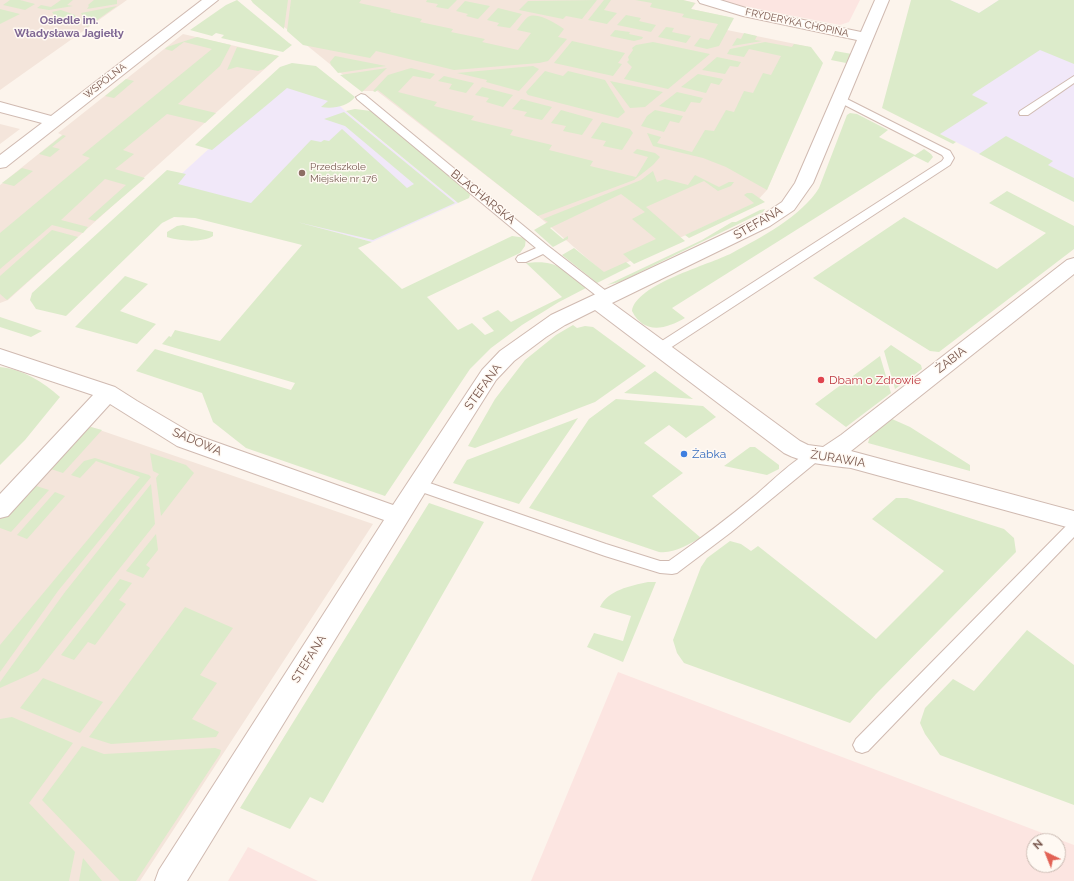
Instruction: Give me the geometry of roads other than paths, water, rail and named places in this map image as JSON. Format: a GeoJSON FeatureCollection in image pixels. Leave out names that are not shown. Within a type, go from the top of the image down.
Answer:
{"type":"FeatureCollection","features":[{"type":"Feature","properties":{"kind":"street","name":"WSPÓLNA"},"geometry":{"type":"LineString","coordinates":[[0,163],[211,0]]}},
{"type":"Feature","properties":{"kind":"street","name":"FRYDERYKA CHOPINA"},"geometry":{"type":"LineString","coordinates":[[705,0],[743,12],[866,37]]}},
{"type":"Feature","properties":{"kind":"street","name":"STEFANA"},"geometry":{"type":"LineString","coordinates":[[170,881],[418,485],[489,375],[507,356],[558,320],[741,234],[764,222],[788,206],[804,183],[882,0]]}},
{"type":"Feature","properties":{"kind":"street"},"geometry":{"type":"LineString","coordinates":[[0,107],[53,121]]}},
{"type":"Feature","properties":{"kind":"street","name":"ŻABIA"},"geometry":{"type":"LineString","coordinates":[[821,456],[849,441],[1074,264]]}},
{"type":"Feature","properties":{"kind":"street","name":"ŻURAWIA"},"geometry":{"type":"LineString","coordinates":[[601,299],[659,349],[792,447],[804,453],[851,459],[1074,520]]}},
{"type":"Feature","properties":{"kind":"street","name":"SADOWA"},"geometry":{"type":"LineString","coordinates":[[0,356],[108,392],[129,407],[186,440],[399,516]]}},
{"type":"Feature","properties":{"kind":"street"},"geometry":{"type":"LineString","coordinates":[[0,509],[108,392]]}},
{"type":"Feature","properties":{"kind":"lane"},"geometry":{"type":"LineString","coordinates":[[1024,113],[1074,79]]}},
{"type":"Feature","properties":{"kind":"lane","name":"BLACHARSKA"},"geometry":{"type":"LineString","coordinates":[[361,97],[544,249],[601,299]]}},
{"type":"Feature","properties":{"kind":"lane"},"geometry":{"type":"LineString","coordinates":[[659,349],[946,163],[949,158],[946,153],[839,98]]}},
{"type":"Feature","properties":{"kind":"lane"},"geometry":{"type":"LineString","coordinates":[[522,259],[544,249]]}},
{"type":"Feature","properties":{"kind":"lane"},"geometry":{"type":"LineString","coordinates":[[418,485],[605,550],[660,567],[672,568],[725,529],[798,467],[821,456]]}},
{"type":"Feature","properties":{"kind":"lane"},"geometry":{"type":"LineString","coordinates":[[862,745],[1074,527]]}},
{"type":"Feature","properties":{"kind":"place","name":"Przedszkole Miejskie nr 176"},"geometry":{"type":"Point","coordinates":[302,173]}},
{"type":"Feature","properties":{"kind":"place","name":"Dbam o Zdrowie"},"geometry":{"type":"Point","coordinates":[821,380]}},
{"type":"Feature","properties":{"kind":"place","name":"Żabka"},"geometry":{"type":"Point","coordinates":[684,454]}},
{"type":"Feature","properties":{"kind":"district","name":"Osiedle im. Władysława Jagiełły"},"geometry":{"type":"Point","coordinates":[69,27]}}]}
